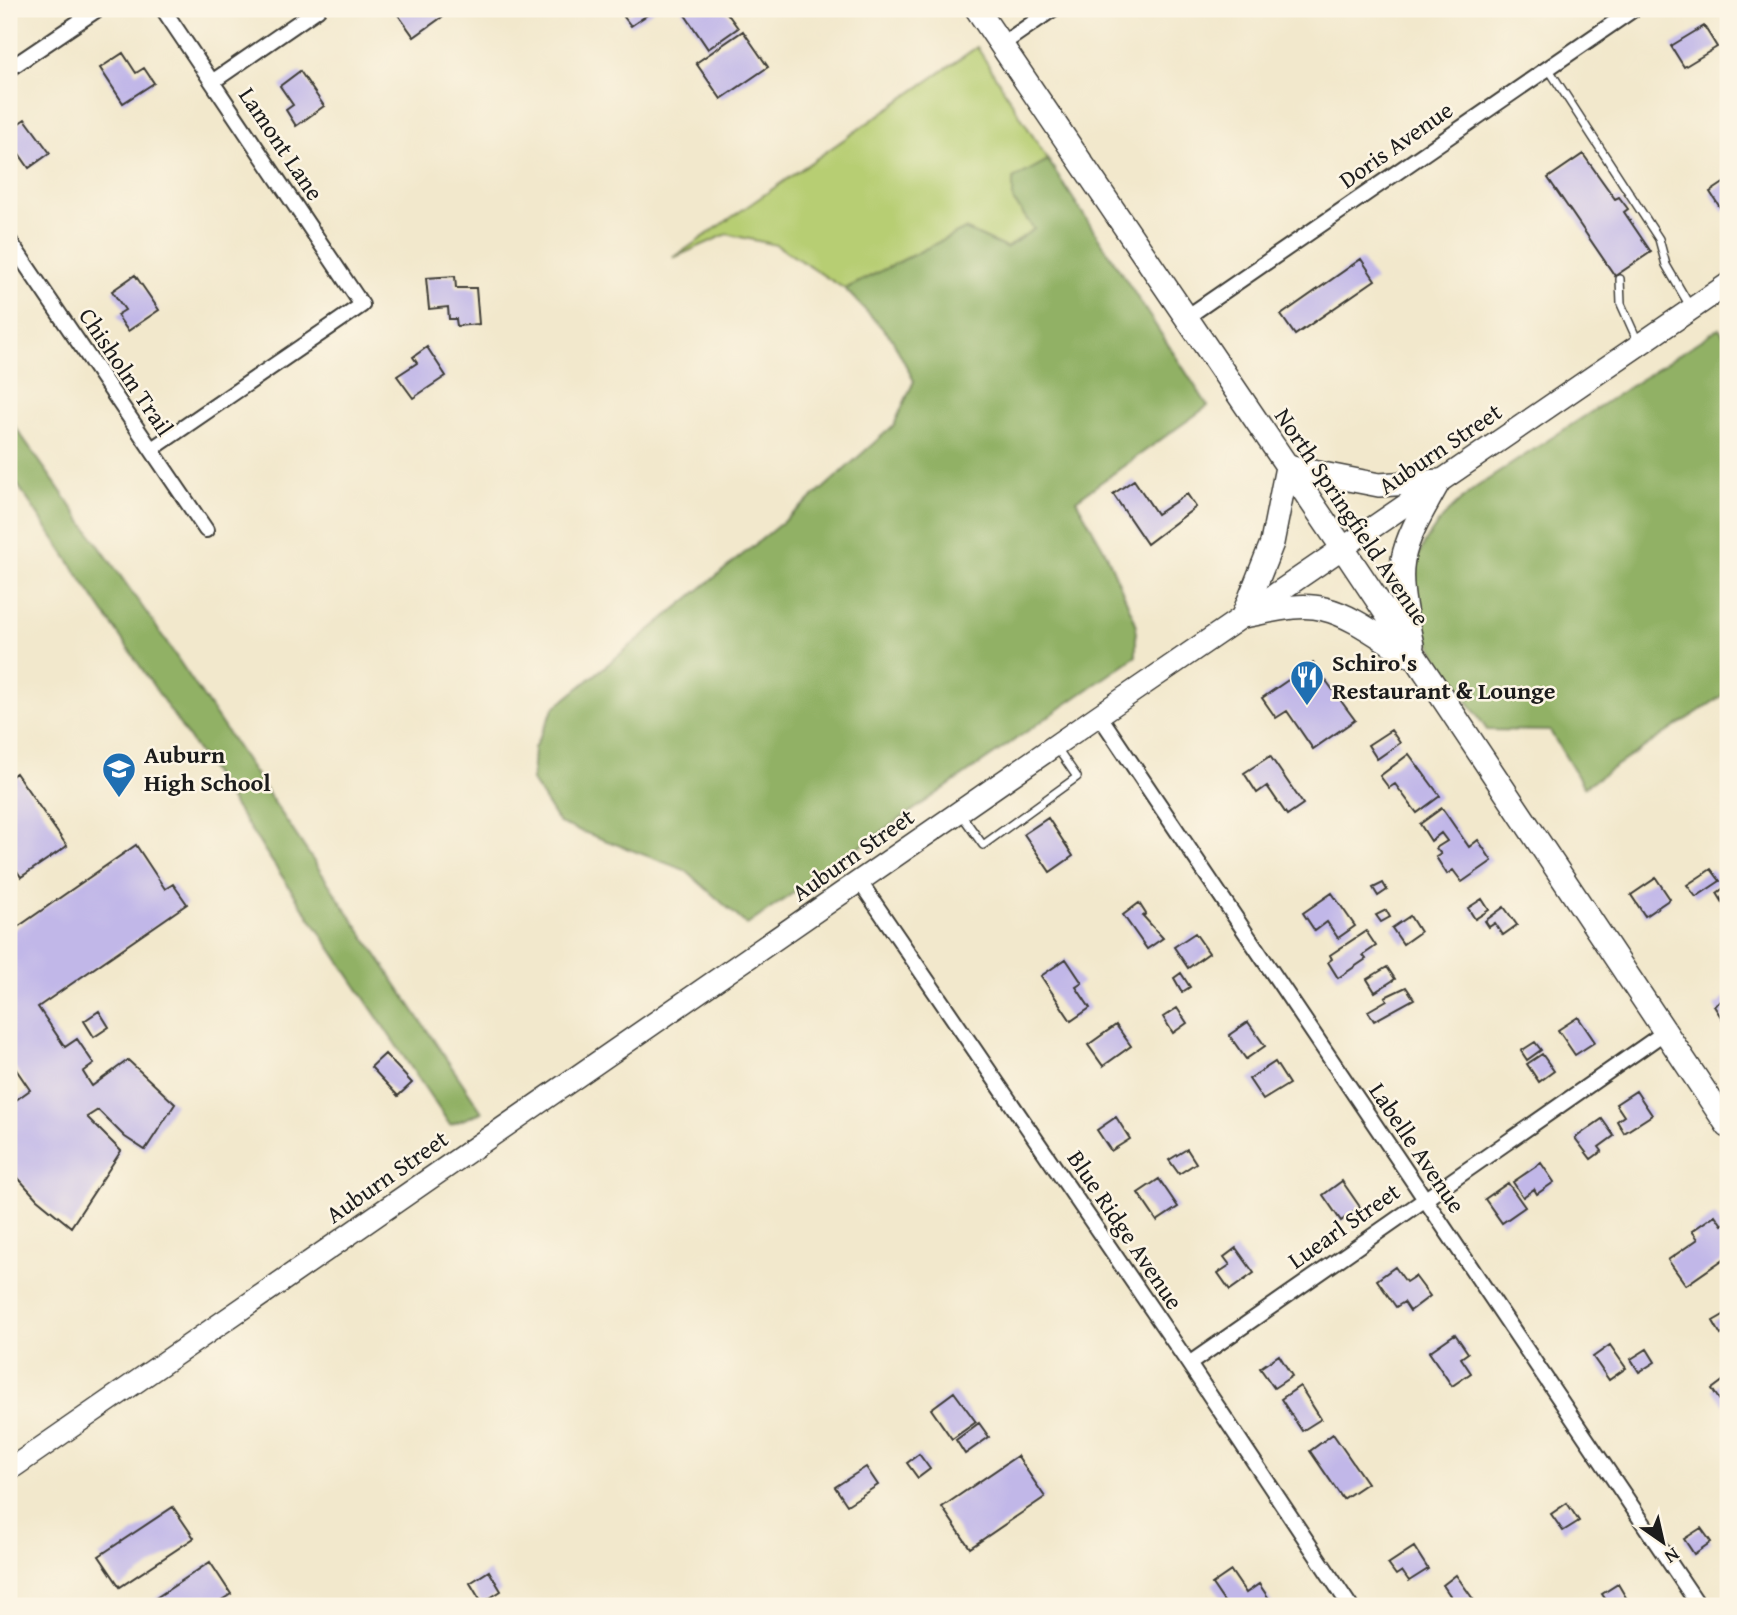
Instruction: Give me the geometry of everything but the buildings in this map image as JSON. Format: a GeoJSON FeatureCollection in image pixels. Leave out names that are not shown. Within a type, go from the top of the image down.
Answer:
{"type":"FeatureCollection","features":[{"type":"Feature","properties":{"kind":"main road","name":"North Springfield Avenue"},"geometry":{"type":"LineString","coordinates":[[977,9],[1184,319],[1342,547],[1728,1126]]}},
{"type":"Feature","properties":{"kind":"main road","name":"Auburn Street"},"geometry":{"type":"LineString","coordinates":[[9,1471],[1243,615],[1728,284]]}},
{"type":"Feature","properties":{"kind":"main road"},"geometry":{"type":"LineString","coordinates":[[1243,615],[1272,543],[1287,467],[1379,485],[1439,481]]}},
{"type":"Feature","properties":{"kind":"main road"},"geometry":{"type":"LineString","coordinates":[[1415,658],[1399,571],[1409,534],[1439,481]]}},
{"type":"Feature","properties":{"kind":"main road"},"geometry":{"type":"LineString","coordinates":[[1243,615],[1298,607],[1322,608],[1415,658]]}},
{"type":"Feature","properties":{"kind":"street"},"geometry":{"type":"LineString","coordinates":[[9,69],[98,9]]}},
{"type":"Feature","properties":{"kind":"street","name":"Lamont Lane"},"geometry":{"type":"LineString","coordinates":[[152,449],[362,305],[163,9]]}},
{"type":"Feature","properties":{"kind":"street"},"geometry":{"type":"LineString","coordinates":[[212,82],[318,9]]}},
{"type":"Feature","properties":{"kind":"street"},"geometry":{"type":"LineString","coordinates":[[1001,45],[1053,9]]}},
{"type":"Feature","properties":{"kind":"street","name":"Doris Avenue"},"geometry":{"type":"LineString","coordinates":[[1184,319],[1634,9]]}},
{"type":"Feature","properties":{"kind":"street","name":"Chisholm Trail"},"geometry":{"type":"LineString","coordinates":[[9,240],[206,530]]}},
{"type":"Feature","properties":{"kind":"street","name":"Labelle Avenue"},"geometry":{"type":"LineString","coordinates":[[1099,715],[1699,1606]]}},
{"type":"Feature","properties":{"kind":"street","name":"Blue Ridge Avenue"},"geometry":{"type":"LineString","coordinates":[[860,882],[1189,1364],[1350,1606]]}},
{"type":"Feature","properties":{"kind":"street","name":"Luearl Street"},"geometry":{"type":"LineString","coordinates":[[1189,1364],[1423,1198],[1665,1032]]}},
{"type":"Feature","properties":{"kind":"lane"},"geometry":{"type":"LineString","coordinates":[[1548,68],[1659,239],[1666,265],[1691,309]]}},
{"type":"Feature","properties":{"kind":"lane"},"geometry":{"type":"LineString","coordinates":[[1620,279],[1621,304],[1640,344]]}},
{"type":"Feature","properties":{"kind":"lane"},"geometry":{"type":"LineString","coordinates":[[959,812],[982,845],[1077,777],[1055,746]]}},
{"type":"Feature","properties":{"kind":"green space"},"geometry":{"type":"Polygon","coordinates":[[[977,47],[1048,160],[1013,180],[1013,200],[1034,229],[1006,248],[965,229],[845,289],[776,245],[727,234],[673,258],[977,47]]]}},
{"type":"Feature","properties":{"kind":"green space"},"geometry":{"type":"Polygon","coordinates":[[[1048,160],[1208,406],[1076,500],[1106,553],[1136,623],[1136,656],[747,925],[685,870],[559,823],[532,781],[534,748],[554,708],[817,494],[894,425],[914,381],[891,337],[845,289],[965,229],[1006,248],[1034,229],[1013,200],[1013,179],[1048,160]]]}},
{"type":"Feature","properties":{"kind":"green space"},"geometry":{"type":"Polygon","coordinates":[[[1719,328],[1728,341],[1728,692],[1584,787],[1550,731],[1487,730],[1426,636],[1416,608],[1413,579],[1421,551],[1441,520],[1475,488],[1719,328]]]}},
{"type":"Feature","properties":{"kind":"green space"},"geometry":{"type":"Polygon","coordinates":[[[9,418],[153,622],[482,1112],[450,1125],[9,472],[9,418]]]}},
{"type":"Feature","properties":{"kind":"place","name":"Schiro's Restaurant & Lounge"},"geometry":{"type":"Point","coordinates":[1307,707]}},
{"type":"Feature","properties":{"kind":"place","name":"Auburn High School"},"geometry":{"type":"Point","coordinates":[119,799]}}]}
